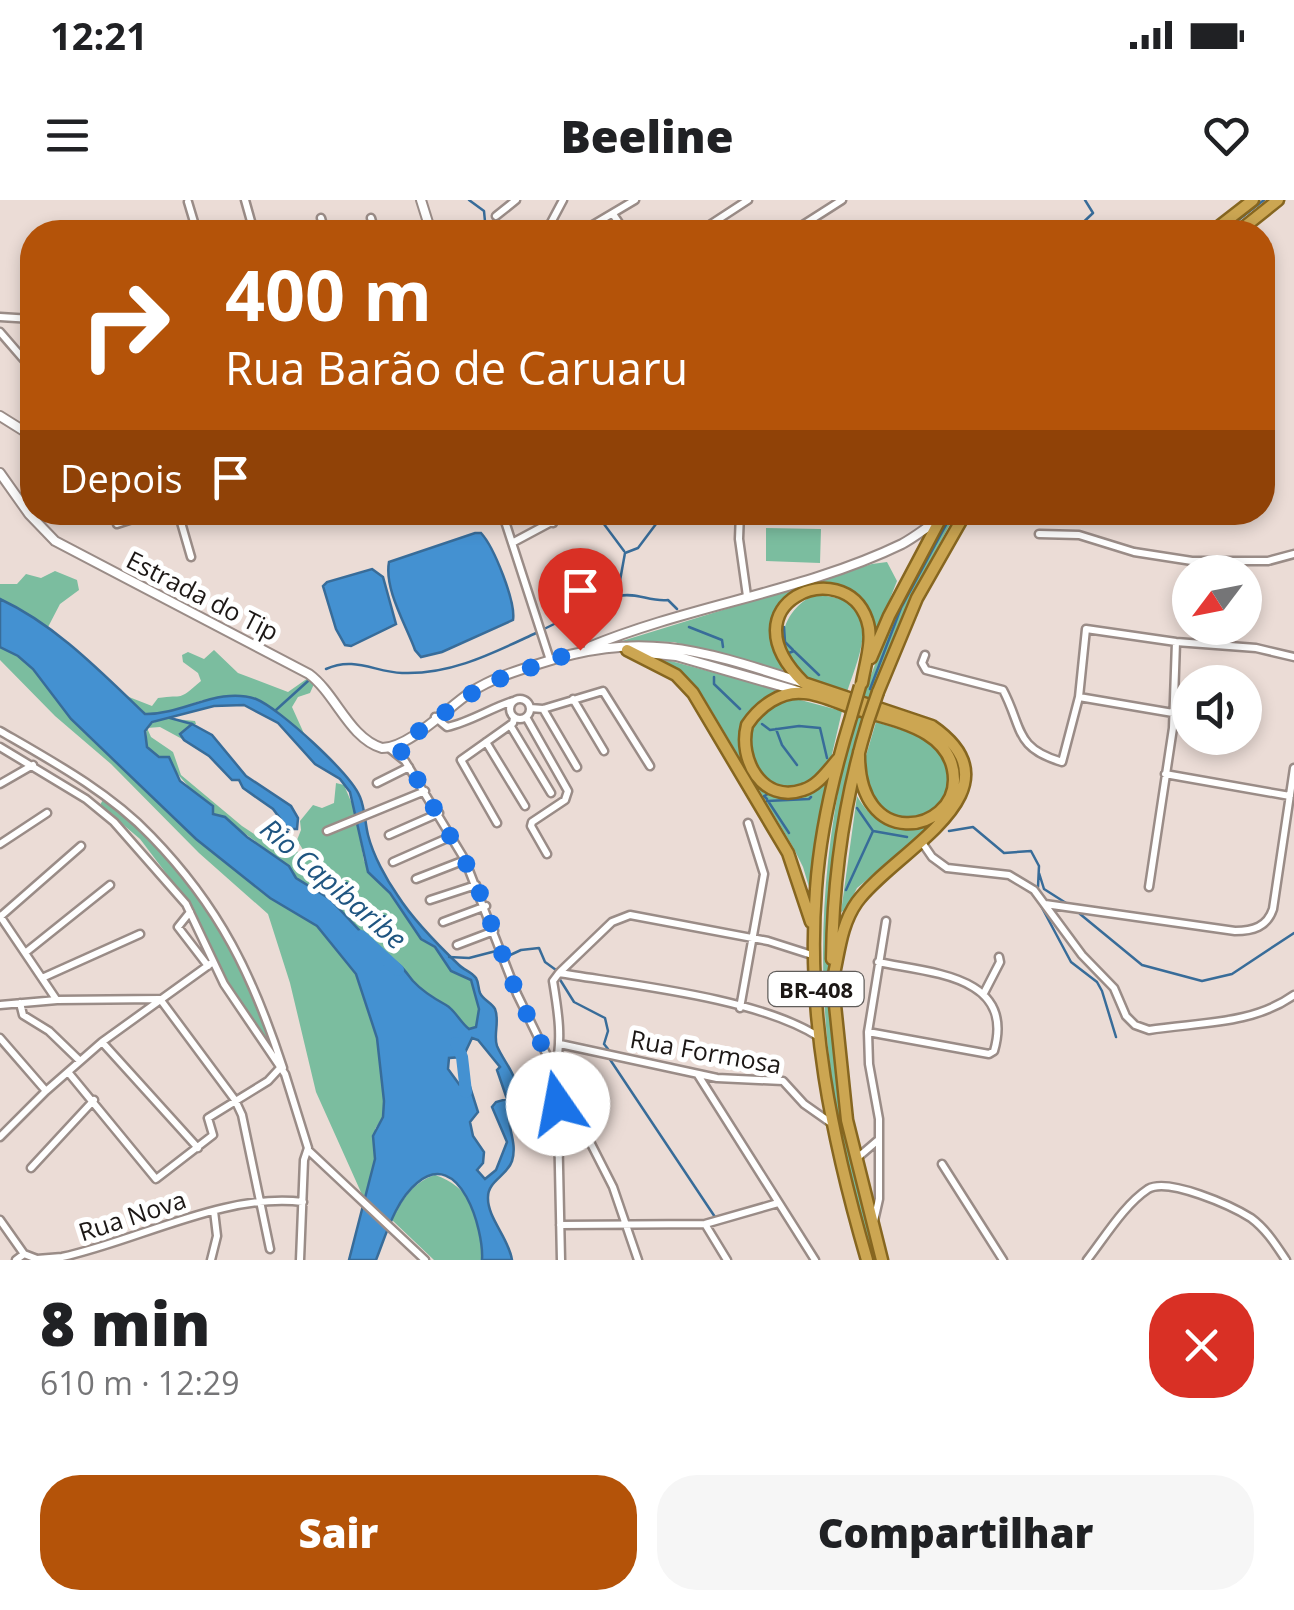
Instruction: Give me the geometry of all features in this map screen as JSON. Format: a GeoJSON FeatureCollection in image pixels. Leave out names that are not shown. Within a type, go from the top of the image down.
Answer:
{"type":"FeatureCollection","features":[{"type":"Feature","properties":{"kind":"highway"},"geometry":{"type":"LineString","coordinates":[[1227,220],[1253,200]]}},
{"type":"Feature","properties":{"kind":"highway"},"geometry":{"type":"LineString","coordinates":[[1253,220],[1278,200]]}},
{"type":"Feature","properties":{"kind":"highway","name":"BR-408"},"geometry":{"type":"LineString","coordinates":[[868,1260],[831,1123],[819,1037],[815,891],[838,758],[850,716],[889,616],[937,525]]}},
{"type":"Feature","properties":{"kind":"highway","name":"BR-408"},"geometry":{"type":"LineString","coordinates":[[882,1260],[854,1159],[841,1082],[832,983],[842,828],[858,752],[878,692],[917,598],[959,525]]}},
{"type":"Feature","properties":{"kind":"highway"},"geometry":{"type":"LineString","coordinates":[[858,752],[862,789],[868,802],[890,820],[906,824],[930,817],[941,808],[954,786],[949,755],[923,730],[804,688],[780,655],[775,634],[780,614],[792,599],[824,588],[853,600],[866,617],[869,642],[861,685]]}},
{"type":"Feature","properties":{"kind":"highway"},"geometry":{"type":"LineString","coordinates":[[626,650],[676,675],[693,693],[788,853],[806,900],[815,942]]}},
{"type":"Feature","properties":{"kind":"highway"},"geometry":{"type":"LineString","coordinates":[[832,983],[841,938],[854,907],[890,866],[948,816],[962,792],[964,764],[954,742],[932,726],[804,688],[756,711],[744,735],[746,761],[775,790],[791,792],[815,784],[838,758]]}},
{"type":"Feature","properties":{"kind":"street"},"geometry":{"type":"LineString","coordinates":[[496,216],[516,200]]}},
{"type":"Feature","properties":{"kind":"street"},"geometry":{"type":"LineString","coordinates":[[602,220],[634,200]]}},
{"type":"Feature","properties":{"kind":"street"},"geometry":{"type":"LineString","coordinates":[[717,220],[748,200]]}},
{"type":"Feature","properties":{"kind":"street"},"geometry":{"type":"LineString","coordinates":[[811,220],[842,200]]}},
{"type":"Feature","properties":{"kind":"street"},"geometry":{"type":"LineString","coordinates":[[613,214],[617,220]]}},
{"type":"Feature","properties":{"kind":"street"},"geometry":{"type":"LineString","coordinates":[[0,332],[20,355]]}},
{"type":"Feature","properties":{"kind":"street","name":"Estrada do Tip"},"geometry":{"type":"LineString","coordinates":[[1,476],[20,502]]}},
{"type":"Feature","properties":{"kind":"street","name":"Estrada do Tip"},"geometry":{"type":"LineString","coordinates":[[40,525],[56,541],[309,674],[367,741],[394,747]]}},
{"type":"Feature","properties":{"kind":"street"},"geometry":{"type":"LineString","coordinates":[[182,525],[191,557]]}},
{"type":"Feature","properties":{"kind":"street"},"geometry":{"type":"LineString","coordinates":[[506,525],[550,660]]}},
{"type":"Feature","properties":{"kind":"street"},"geometry":{"type":"LineString","coordinates":[[512,543],[548,525]]}},
{"type":"Feature","properties":{"kind":"street"},"geometry":{"type":"LineString","coordinates":[[740,525],[747,596]]}},
{"type":"Feature","properties":{"kind":"street","name":"BR-408"},"geometry":{"type":"LineString","coordinates":[[580,650],[892,548],[928,525]]}},
{"type":"Feature","properties":{"kind":"street"},"geometry":{"type":"LineString","coordinates":[[1039,534],[1078,535],[1134,552],[1192,561],[1268,561],[1294,554]]}},
{"type":"Feature","properties":{"kind":"street"},"geometry":{"type":"LineString","coordinates":[[925,655],[922,664],[926,670],[1003,690],[1012,719],[1028,747],[1062,762],[1079,696],[1086,629],[1172,641]]}},
{"type":"Feature","properties":{"kind":"street"},"geometry":{"type":"LineString","coordinates":[[638,1260],[613,1186],[517,994],[465,860],[439,812],[394,747],[485,684],[580,650],[635,644],[664,646],[709,654],[804,688]]}},
{"type":"Feature","properties":{"kind":"street"},"geometry":{"type":"LineString","coordinates":[[1216,645],[1256,648],[1294,657]]}},
{"type":"Feature","properties":{"kind":"street"},"geometry":{"type":"LineString","coordinates":[[568,654],[626,650],[676,656],[804,688]]}},
{"type":"Feature","properties":{"kind":"street"},"geometry":{"type":"LineString","coordinates":[[497,824],[462,764],[463,758],[528,713],[598,690],[608,694],[650,766]]}},
{"type":"Feature","properties":{"kind":"street"},"geometry":{"type":"LineString","coordinates":[[1079,696],[1172,713]]}},
{"type":"Feature","properties":{"kind":"street"},"geometry":{"type":"LineString","coordinates":[[574,699],[604,751]]}},
{"type":"Feature","properties":{"kind":"street"},"geometry":{"type":"LineString","coordinates":[[434,718],[447,727],[454,726],[496,706],[525,700],[568,791],[565,800],[530,826],[547,854]]}},
{"type":"Feature","properties":{"kind":"street"},"geometry":{"type":"LineString","coordinates":[[511,705],[512,722],[551,794]]}},
{"type":"Feature","properties":{"kind":"street"},"geometry":{"type":"LineString","coordinates":[[542,709],[577,767]]}},
{"type":"Feature","properties":{"kind":"street"},"geometry":{"type":"LineString","coordinates":[[1149,888],[1172,720]]}},
{"type":"Feature","properties":{"kind":"street"},"geometry":{"type":"LineString","coordinates":[[0,730],[99,792],[150,834],[173,862],[239,953],[267,1018],[308,1150],[425,1260]]}},
{"type":"Feature","properties":{"kind":"street"},"geometry":{"type":"LineString","coordinates":[[486,742],[525,806]]}},
{"type":"Feature","properties":{"kind":"street"},"geometry":{"type":"LineString","coordinates":[[0,747],[86,799],[134,842],[190,912],[211,964]]}},
{"type":"Feature","properties":{"kind":"street"},"geometry":{"type":"LineString","coordinates":[[377,783],[407,764]]}},
{"type":"Feature","properties":{"kind":"street"},"geometry":{"type":"LineString","coordinates":[[0,784],[33,765]]}},
{"type":"Feature","properties":{"kind":"street"},"geometry":{"type":"LineString","coordinates":[[1045,904],[1235,930],[1255,929],[1266,922],[1273,909],[1294,768]]}},
{"type":"Feature","properties":{"kind":"street"},"geometry":{"type":"LineString","coordinates":[[1164,774],[1290,796]]}},
{"type":"Feature","properties":{"kind":"street"},"geometry":{"type":"LineString","coordinates":[[327,832],[424,791]]}},
{"type":"Feature","properties":{"kind":"street"},"geometry":{"type":"LineString","coordinates":[[0,844],[47,812]]}},
{"type":"Feature","properties":{"kind":"street"},"geometry":{"type":"LineString","coordinates":[[390,835],[439,812]]}},
{"type":"Feature","properties":{"kind":"street"},"geometry":{"type":"LineString","coordinates":[[740,1008],[764,874],[748,823]]}},
{"type":"Feature","properties":{"kind":"street"},"geometry":{"type":"LineString","coordinates":[[394,862],[452,836]]}},
{"type":"Feature","properties":{"kind":"street"},"geometry":{"type":"LineString","coordinates":[[921,840],[932,857],[947,868],[1009,875],[1034,890],[1082,955],[1114,988],[1126,1016],[1140,1028],[1241,1018],[1275,1008],[1294,995]]}},
{"type":"Feature","properties":{"kind":"street"},"geometry":{"type":"LineString","coordinates":[[56,1000],[0,916],[81,846]]}},
{"type":"Feature","properties":{"kind":"street"},"geometry":{"type":"LineString","coordinates":[[416,879],[465,860]]}},
{"type":"Feature","properties":{"kind":"street"},"geometry":{"type":"LineString","coordinates":[[25,953],[110,885]]}},
{"type":"Feature","properties":{"kind":"street"},"geometry":{"type":"LineString","coordinates":[[430,900],[476,885]]}},
{"type":"Feature","properties":{"kind":"street"},"geometry":{"type":"LineString","coordinates":[[443,922],[486,906]]}},
{"type":"Feature","properties":{"kind":"street"},"geometry":{"type":"LineString","coordinates":[[190,912],[178,927],[211,964],[282,1071]]}},
{"type":"Feature","properties":{"kind":"street"},"geometry":{"type":"LineString","coordinates":[[561,1260],[556,1074],[560,1044],[553,980],[559,972],[612,922],[630,914],[752,938],[815,956]]}},
{"type":"Feature","properties":{"kind":"street"},"geometry":{"type":"LineString","coordinates":[[872,1226],[879,1199],[880,1119],[869,1064],[868,1032],[886,921]]}},
{"type":"Feature","properties":{"kind":"street"},"geometry":{"type":"LineString","coordinates":[[457,945],[494,931]]}},
{"type":"Feature","properties":{"kind":"street"},"geometry":{"type":"LineString","coordinates":[[42,978],[140,934]]}},
{"type":"Feature","properties":{"kind":"street"},"geometry":{"type":"LineString","coordinates":[[984,993],[999,957]]}},
{"type":"Feature","properties":{"kind":"street"},"geometry":{"type":"LineString","coordinates":[[868,1032],[992,1053],[998,1026],[984,993],[960,980],[878,962]]}},
{"type":"Feature","properties":{"kind":"street"},"geometry":{"type":"LineString","coordinates":[[0,1137],[102,1042],[211,964]]}},
{"type":"Feature","properties":{"kind":"street"},"geometry":{"type":"LineString","coordinates":[[559,972],[740,1008],[792,1021],[819,1037]]}},
{"type":"Feature","properties":{"kind":"street"},"geometry":{"type":"LineString","coordinates":[[0,1005],[56,1000],[160,1000]]}},
{"type":"Feature","properties":{"kind":"street"},"geometry":{"type":"LineString","coordinates":[[160,1000],[235,1100],[247,1129],[270,1250]]}},
{"type":"Feature","properties":{"kind":"street"},"geometry":{"type":"LineString","coordinates":[[20,1003],[22,1015],[42,1026],[80,1061]]}},
{"type":"Feature","properties":{"kind":"street"},"geometry":{"type":"LineString","coordinates":[[0,1038],[46,1091]]}},
{"type":"Feature","properties":{"kind":"street"},"geometry":{"type":"LineString","coordinates":[[102,1042],[198,1148]]}},
{"type":"Feature","properties":{"kind":"street","name":"Rua Formosa"},"geometry":{"type":"LineString","coordinates":[[560,1044],[697,1074],[783,1082],[804,1104],[831,1123]]}},
{"type":"Feature","properties":{"kind":"street"},"geometry":{"type":"LineString","coordinates":[[68,1072],[156,1179],[213,1134],[208,1119],[282,1071]]}},
{"type":"Feature","properties":{"kind":"street"},"geometry":{"type":"LineString","coordinates":[[697,1074],[815,1260]]}},
{"type":"Feature","properties":{"kind":"street"},"geometry":{"type":"LineString","coordinates":[[31,1168],[94,1100]]}},
{"type":"Feature","properties":{"kind":"street"},"geometry":{"type":"LineString","coordinates":[[558,1104],[570,1100]]}},
{"type":"Feature","properties":{"kind":"street"},"geometry":{"type":"LineString","coordinates":[[854,1159],[878,1140]]}},
{"type":"Feature","properties":{"kind":"street"},"geometry":{"type":"LineString","coordinates":[[300,1260],[304,1160],[308,1150]]}},
{"type":"Feature","properties":{"kind":"street"},"geometry":{"type":"LineString","coordinates":[[942,1164],[1003,1260]]}},
{"type":"Feature","properties":{"kind":"street"},"geometry":{"type":"LineString","coordinates":[[1087,1260],[1138,1197],[1158,1184],[1232,1208],[1251,1219],[1286,1260]]}},
{"type":"Feature","properties":{"kind":"street","name":"Rua Nova"},"geometry":{"type":"LineString","coordinates":[[62,1259],[214,1211],[262,1203],[303,1202]]}},
{"type":"Feature","properties":{"kind":"street"},"geometry":{"type":"LineString","coordinates":[[560,1225],[705,1224],[778,1204]]}},
{"type":"Feature","properties":{"kind":"street","name":"Rua Nova"},"geometry":{"type":"LineString","coordinates":[[210,1260],[217,1236],[214,1211]]}},
{"type":"Feature","properties":{"kind":"street"},"geometry":{"type":"LineString","coordinates":[[0,1220],[24,1254],[36,1259],[62,1259]]}},
{"type":"Feature","properties":{"kind":"street"},"geometry":{"type":"LineString","coordinates":[[705,1224],[727,1260]]}},
{"type":"Feature","properties":{"kind":"street"},"geometry":{"type":"LineString","coordinates":[[16,1260],[24,1254]]}},
{"type":"Feature","properties":{"kind":"green space"},"geometry":{"type":"Polygon","coordinates":[[[943,525],[950,525],[910,599],[869,701],[862,699],[891,622],[943,525]]]}},
{"type":"Feature","properties":{"kind":"green space"},"geometry":{"type":"Polygon","coordinates":[[[766,528],[821,529],[820,563],[766,561],[766,528]]]}},
{"type":"Feature","properties":{"kind":"green space"},"geometry":{"type":"Polygon","coordinates":[[[887,562],[897,581],[876,634],[859,598],[841,589],[801,591],[772,631],[784,674],[674,642],[622,641],[872,564],[887,562]]]}},
{"type":"Feature","properties":{"kind":"green space"},"geometry":{"type":"Polygon","coordinates":[[[55,571],[77,580],[79,590],[60,604],[47,629],[0,599],[0,584],[17,584],[26,574],[41,578],[55,571]]]}},
{"type":"Feature","properties":{"kind":"green space"},"geometry":{"type":"Polygon","coordinates":[[[815,595],[837,598],[860,616],[862,644],[847,692],[806,676],[785,653],[784,630],[788,619],[815,595]]]}},
{"type":"Feature","properties":{"kind":"green space"},"geometry":{"type":"Polygon","coordinates":[[[0,647],[33,669],[71,719],[196,839],[270,898],[317,926],[356,974],[377,1038],[384,1101],[383,1117],[375,1129],[375,1159],[364,1199],[316,1092],[290,983],[268,914],[55,716],[0,660],[0,647]]]}},
{"type":"Feature","properties":{"kind":"green space"},"geometry":{"type":"Polygon","coordinates":[[[214,650],[238,673],[288,692],[308,678],[314,684],[310,693],[298,697],[292,707],[306,738],[276,710],[258,700],[203,700],[162,714],[145,714],[116,687],[152,706],[158,698],[181,696],[201,681],[198,673],[183,662],[182,655],[188,652],[204,659],[214,650]]]}},
{"type":"Feature","properties":{"kind":"green space"},"geometry":{"type":"Polygon","coordinates":[[[652,656],[783,691],[759,704],[745,721],[740,740],[751,776],[765,790],[783,797],[803,797],[830,781],[812,897],[793,847],[703,696],[680,673],[652,656]]]}},
{"type":"Feature","properties":{"kind":"green space"},"geometry":{"type":"Polygon","coordinates":[[[793,698],[842,711],[830,763],[810,784],[787,788],[769,783],[751,762],[749,728],[766,708],[793,698]]]}},
{"type":"Feature","properties":{"kind":"green space"},"geometry":{"type":"Polygon","coordinates":[[[855,715],[866,717],[829,928],[830,986],[840,1105],[879,1260],[872,1260],[839,1122],[824,989],[829,855],[855,715]]]}},
{"type":"Feature","properties":{"kind":"green space"},"geometry":{"type":"Polygon","coordinates":[[[164,718],[196,724],[181,737],[184,740],[160,727],[147,728],[151,737],[173,752],[181,775],[275,848],[305,853],[297,840],[300,821],[313,805],[322,808],[334,803],[336,783],[344,785],[355,811],[364,861],[421,939],[435,947],[451,971],[471,980],[479,1009],[476,1027],[469,1029],[397,963],[390,959],[388,963],[377,955],[373,945],[330,899],[296,878],[220,815],[213,814],[178,774],[168,757],[159,757],[147,747],[146,726],[164,718]]]}},
{"type":"Feature","properties":{"kind":"green space"},"geometry":{"type":"Polygon","coordinates":[[[876,722],[930,742],[948,767],[947,795],[938,807],[914,821],[881,814],[860,776],[876,722]]]}},
{"type":"Feature","properties":{"kind":"green space"},"geometry":{"type":"Polygon","coordinates":[[[857,796],[874,817],[894,827],[916,827],[941,819],[857,888],[846,910],[841,912],[857,796]]]}},
{"type":"Feature","properties":{"kind":"green space"},"geometry":{"type":"Polygon","coordinates":[[[104,798],[177,868],[223,929],[248,977],[278,1059],[229,983],[188,902],[140,839],[100,805],[104,798]]]}},
{"type":"Feature","properties":{"kind":"green space"},"geometry":{"type":"Polygon","coordinates":[[[435,1175],[458,1188],[474,1208],[481,1232],[482,1260],[434,1260],[392,1220],[409,1193],[435,1175]]]}},
{"type":"Feature","properties":{"kind":"water"},"geometry":{"type":"Polygon","coordinates":[[[481,533],[498,562],[508,588],[513,620],[442,652],[421,657],[393,595],[389,562],[481,533]]]}},
{"type":"Feature","properties":{"kind":"water"},"geometry":{"type":"Polygon","coordinates":[[[372,569],[383,577],[396,624],[351,646],[345,645],[323,586],[372,569]]]}},
{"type":"Feature","properties":{"kind":"water","name":"Rio Capibaribe"},"geometry":{"type":"Polygon","coordinates":[[[0,599],[59,636],[145,714],[228,696],[256,699],[297,728],[343,773],[360,797],[370,843],[393,889],[426,932],[474,976],[481,995],[495,1009],[497,1046],[516,1084],[509,1115],[514,1147],[512,1161],[491,1187],[488,1197],[512,1260],[482,1260],[479,1230],[466,1197],[446,1176],[432,1175],[417,1183],[403,1199],[376,1260],[349,1260],[375,1159],[373,1136],[383,1117],[384,1101],[377,1038],[356,974],[317,926],[270,898],[196,839],[71,719],[33,669],[0,647],[0,599]],[[244,705],[214,706],[152,722],[145,731],[147,747],[159,757],[169,757],[180,781],[213,806],[213,814],[225,817],[289,866],[296,878],[330,899],[373,945],[377,955],[397,963],[469,1029],[476,1027],[479,1009],[471,980],[451,971],[435,947],[421,939],[390,893],[368,872],[350,792],[340,779],[315,764],[278,723],[244,705]],[[472,1038],[463,1057],[449,1058],[448,1069],[459,1084],[466,1074],[478,1112],[470,1122],[473,1136],[484,1152],[483,1163],[477,1170],[485,1179],[496,1170],[507,1142],[492,1107],[507,1099],[497,1070],[500,1067],[472,1038]]]}},
{"type":"Feature","properties":{"kind":"water"},"geometry":{"type":"Polygon","coordinates":[[[192,724],[212,735],[246,776],[291,806],[298,818],[297,829],[288,829],[273,809],[184,740],[180,734],[192,724]]]}},
{"type":"Feature","properties":{"kind":"waterway"},"geometry":{"type":"LineString","coordinates":[[469,200],[484,211],[485,220]]}},
{"type":"Feature","properties":{"kind":"waterway"},"geometry":{"type":"LineString","coordinates":[[1085,200],[1093,213],[1086,220]]}},
{"type":"Feature","properties":{"kind":"waterway"},"geometry":{"type":"LineString","coordinates":[[1238,220],[1264,200]]}},
{"type":"Feature","properties":{"kind":"waterway"},"geometry":{"type":"LineString","coordinates":[[605,525],[624,551]]}},
{"type":"Feature","properties":{"kind":"waterway"},"geometry":{"type":"LineString","coordinates":[[544,629],[587,608],[606,607],[617,597],[625,553],[638,548],[655,525]]}},
{"type":"Feature","properties":{"kind":"waterway"},"geometry":{"type":"LineString","coordinates":[[870,689],[901,608],[946,525]]}},
{"type":"Feature","properties":{"kind":"waterway"},"geometry":{"type":"LineString","coordinates":[[619,596],[668,600],[677,609]]}},
{"type":"Feature","properties":{"kind":"waterway"},"geometry":{"type":"LineString","coordinates":[[689,627],[722,640],[723,647]]}},
{"type":"Feature","properties":{"kind":"waterway"},"geometry":{"type":"LineString","coordinates":[[784,627],[785,642],[793,650]]}},
{"type":"Feature","properties":{"kind":"waterway"},"geometry":{"type":"LineString","coordinates":[[326,669],[346,664],[402,673],[438,670],[471,661],[536,633]]}},
{"type":"Feature","properties":{"kind":"waterway"},"geometry":{"type":"LineString","coordinates":[[786,654],[794,651],[819,675]]}},
{"type":"Feature","properties":{"kind":"waterway"},"geometry":{"type":"LineString","coordinates":[[714,677],[714,684],[740,709]]}},
{"type":"Feature","properties":{"kind":"waterway"},"geometry":{"type":"LineString","coordinates":[[276,710],[308,681]]}},
{"type":"Feature","properties":{"kind":"waterway"},"geometry":{"type":"LineString","coordinates":[[170,718],[192,724]]}},
{"type":"Feature","properties":{"kind":"waterway"},"geometry":{"type":"LineString","coordinates":[[762,724],[770,730],[820,728],[827,758]]}},
{"type":"Feature","properties":{"kind":"waterway"},"geometry":{"type":"LineString","coordinates":[[776,729],[797,765]]}},
{"type":"Feature","properties":{"kind":"waterway"},"geometry":{"type":"LineString","coordinates":[[767,799],[764,796],[770,793]]}},
{"type":"Feature","properties":{"kind":"waterway"},"geometry":{"type":"LineString","coordinates":[[767,801],[811,797]]}},
{"type":"Feature","properties":{"kind":"waterway"},"geometry":{"type":"LineString","coordinates":[[768,801],[789,833]]}},
{"type":"Feature","properties":{"kind":"waterway"},"geometry":{"type":"LineString","coordinates":[[857,808],[873,831],[907,837]]}},
{"type":"Feature","properties":{"kind":"waterway"},"geometry":{"type":"LineString","coordinates":[[949,831],[973,827],[1004,853],[1031,851],[1039,866],[1038,887]]}},
{"type":"Feature","properties":{"kind":"waterway"},"geometry":{"type":"LineString","coordinates":[[846,890],[873,831]]}},
{"type":"Feature","properties":{"kind":"waterway"},"geometry":{"type":"LineString","coordinates":[[1039,873],[1044,889],[1066,903]]}},
{"type":"Feature","properties":{"kind":"waterway"},"geometry":{"type":"LineString","coordinates":[[1040,904],[1071,962],[1097,982],[1116,1037]]}},
{"type":"Feature","properties":{"kind":"waterway"},"geometry":{"type":"LineString","coordinates":[[1080,914],[1142,965],[1202,981],[1232,974],[1294,933]]}},
{"type":"Feature","properties":{"kind":"waterway","name":"Rio Capibaribe"},"geometry":{"type":"LineString","coordinates":[[361,936],[398,970]]}},
{"type":"Feature","properties":{"kind":"waterway"},"geometry":{"type":"LineString","coordinates":[[508,956],[539,948],[545,962],[556,970]]}},
{"type":"Feature","properties":{"kind":"waterway"},"geometry":{"type":"LineString","coordinates":[[449,957],[469,958],[496,951]]}},
{"type":"Feature","properties":{"kind":"waterway"},"geometry":{"type":"LineString","coordinates":[[559,978],[574,1002],[605,1018],[608,1031],[604,1044],[608,1049]]}},
{"type":"Feature","properties":{"kind":"waterway","name":"Rio Capibaribe"},"geometry":{"type":"LineString","coordinates":[[456,1043],[462,1057],[466,1092]]}},
{"type":"Feature","properties":{"kind":"waterway"},"geometry":{"type":"LineString","coordinates":[[609,1058],[715,1217]]}},
{"type":"Feature","properties":{"kind":"route"},"geometry":{"type":"LineString","coordinates":[[558,1104],[557,1076],[517,994],[474,877],[398,746],[485,684],[580,650]]}}]}
